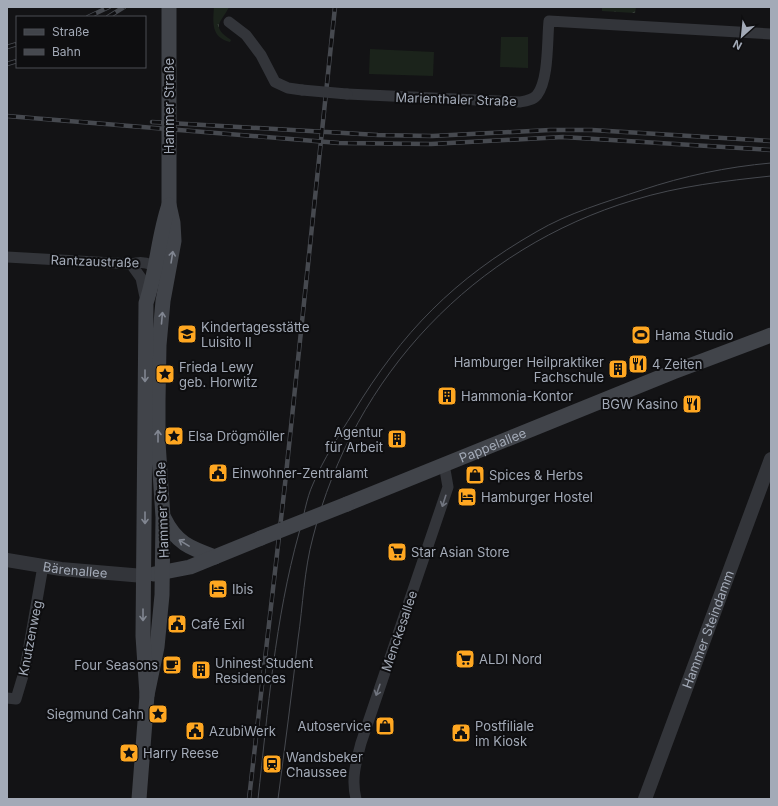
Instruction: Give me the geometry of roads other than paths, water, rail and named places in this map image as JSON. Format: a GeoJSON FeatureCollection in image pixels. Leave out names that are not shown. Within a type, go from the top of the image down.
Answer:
{"type":"FeatureCollection","features":[{"type":"Feature","properties":{"kind":"main road","name":"Hammer Straße"},"geometry":{"type":"LineString","coordinates":[[139,799],[147,695],[157,647],[163,573],[163,516],[158,442],[159,345],[163,301],[174,241],[174,223],[169,205],[169,7]]}},
{"type":"Feature","properties":{"kind":"main road","name":"Hammer Straße"},"geometry":{"type":"LineString","coordinates":[[147,695],[143,636],[146,303],[150,290],[162,226],[169,205]]}},
{"type":"Feature","properties":{"kind":"main road","name":"Pappelallee"},"geometry":{"type":"LineString","coordinates":[[144,576],[190,567],[673,372],[770,335]]}},
{"type":"Feature","properties":{"kind":"main road"},"geometry":{"type":"LineString","coordinates":[[163,516],[170,531],[183,544],[215,557]]}},
{"type":"Feature","properties":{"kind":"street","name":"Marienthaler Straße"},"geometry":{"type":"LineString","coordinates":[[229,22],[246,35],[261,55],[275,82],[288,88],[347,94],[520,102],[530,100],[536,96],[544,77],[549,21],[771,34]]}},
{"type":"Feature","properties":{"kind":"street","name":"Rantzaustraße"},"geometry":{"type":"LineString","coordinates":[[7,257],[131,264],[144,262],[154,265],[163,280],[166,290]]}},
{"type":"Feature","properties":{"kind":"street","name":"Hammer Straße"},"geometry":{"type":"LineString","coordinates":[[131,264],[141,278],[146,303]]}},
{"type":"Feature","properties":{"kind":"street","name":"Hammer Steindamm"},"geometry":{"type":"LineString","coordinates":[[645,799],[771,459]]}},
{"type":"Feature","properties":{"kind":"street","name":"Menckesallee"},"geometry":{"type":"LineString","coordinates":[[356,799],[354,789],[354,770],[361,743],[448,487],[444,464]]}},
{"type":"Feature","properties":{"kind":"street","name":"Bärenallee"},"geometry":{"type":"LineString","coordinates":[[7,560],[117,575],[144,576]]}},
{"type":"Feature","properties":{"kind":"street","name":"Knutzenweg"},"geometry":{"type":"LineString","coordinates":[[7,698],[16,699],[25,669],[43,566]]}},
{"type":"Feature","properties":{"kind":"tram line"},"geometry":{"type":"LineString","coordinates":[[258,799],[278,631],[291,565],[309,496],[317,475],[342,430],[391,357],[432,310],[455,289],[507,250],[548,225],[588,208],[674,180],[721,170],[771,163]]}},
{"type":"Feature","properties":{"kind":"tram line"},"geometry":{"type":"LineString","coordinates":[[278,799],[306,575],[313,537],[332,478],[358,423],[390,372],[429,326],[473,285],[522,250],[576,222],[651,195],[719,182],[771,176]]}},
{"type":"Feature","properties":{"kind":"railway"},"geometry":{"type":"LineString","coordinates":[[90,16],[109,7]]}},
{"type":"Feature","properties":{"kind":"railway"},"geometry":{"type":"LineString","coordinates":[[110,16],[124,7]]}},
{"type":"Feature","properties":{"kind":"railway"},"geometry":{"type":"LineString","coordinates":[[249,799],[285,484],[335,7]]}},
{"type":"Feature","properties":{"kind":"railway"},"geometry":{"type":"LineString","coordinates":[[7,47],[16,44]]}},
{"type":"Feature","properties":{"kind":"railway"},"geometry":{"type":"LineString","coordinates":[[7,64],[16,61]]}},
{"type":"Feature","properties":{"kind":"railway"},"geometry":{"type":"LineString","coordinates":[[7,116],[339,143],[431,144],[563,137],[771,150]]}},
{"type":"Feature","properties":{"kind":"railway"},"geometry":{"type":"LineString","coordinates":[[152,122],[378,135],[432,136],[550,130],[592,130],[771,141]]}},
{"type":"Feature","properties":{"kind":"place","name":"Kindertagesstätte Luisito II"},"geometry":{"type":"Point","coordinates":[187,334]}},
{"type":"Feature","properties":{"kind":"place","name":"Hama Studio"},"geometry":{"type":"Point","coordinates":[641,335]}},
{"type":"Feature","properties":{"kind":"place","name":"4 Zeiten"},"geometry":{"type":"Point","coordinates":[638,364]}},
{"type":"Feature","properties":{"kind":"place","name":"Hamburger Heilpraktiker Fachschule"},"geometry":{"type":"Point","coordinates":[618,369]}},
{"type":"Feature","properties":{"kind":"place","name":"Frieda Lewy geb. Horwitz"},"geometry":{"type":"Point","coordinates":[165,374]}},
{"type":"Feature","properties":{"kind":"place","name":"Hammonia-Kontor"},"geometry":{"type":"Point","coordinates":[447,396]}},
{"type":"Feature","properties":{"kind":"place","name":"BGW Kasino"},"geometry":{"type":"Point","coordinates":[692,404]}},
{"type":"Feature","properties":{"kind":"place","name":"Elsa Drögmöller"},"geometry":{"type":"Point","coordinates":[174,436]}},
{"type":"Feature","properties":{"kind":"place","name":"Agentur für Arbeit"},"geometry":{"type":"Point","coordinates":[397,439]}},
{"type":"Feature","properties":{"kind":"place","name":"Einwohner-Zentralamt"},"geometry":{"type":"Point","coordinates":[218,473]}},
{"type":"Feature","properties":{"kind":"place","name":"Spices & Herbs"},"geometry":{"type":"Point","coordinates":[475,475]}},
{"type":"Feature","properties":{"kind":"place","name":"Hamburger Hostel"},"geometry":{"type":"Point","coordinates":[467,497]}},
{"type":"Feature","properties":{"kind":"place","name":"Star Asian Store"},"geometry":{"type":"Point","coordinates":[397,552]}},
{"type":"Feature","properties":{"kind":"place","name":"Ibis"},"geometry":{"type":"Point","coordinates":[218,589]}},
{"type":"Feature","properties":{"kind":"place","name":"Café Exil"},"geometry":{"type":"Point","coordinates":[177,624]}},
{"type":"Feature","properties":{"kind":"place","name":"ALDI Nord"},"geometry":{"type":"Point","coordinates":[465,659]}},
{"type":"Feature","properties":{"kind":"place","name":"Four Seasons"},"geometry":{"type":"Point","coordinates":[172,665]}},
{"type":"Feature","properties":{"kind":"place","name":"Uninest Student Residences"},"geometry":{"type":"Point","coordinates":[201,670]}},
{"type":"Feature","properties":{"kind":"place","name":"Siegmund Cahn"},"geometry":{"type":"Point","coordinates":[158,714]}},
{"type":"Feature","properties":{"kind":"place","name":"Autoservice"},"geometry":{"type":"Point","coordinates":[385,726]}},
{"type":"Feature","properties":{"kind":"place","name":"AzubiWerk"},"geometry":{"type":"Point","coordinates":[195,731]}},
{"type":"Feature","properties":{"kind":"place","name":"Postfiliale im Kiosk"},"geometry":{"type":"Point","coordinates":[461,733]}},
{"type":"Feature","properties":{"kind":"place","name":"Harry Reese"},"geometry":{"type":"Point","coordinates":[129,753]}},
{"type":"Feature","properties":{"kind":"place","name":"Wandsbeker Chaussee"},"geometry":{"type":"Point","coordinates":[272,764]}}]}
